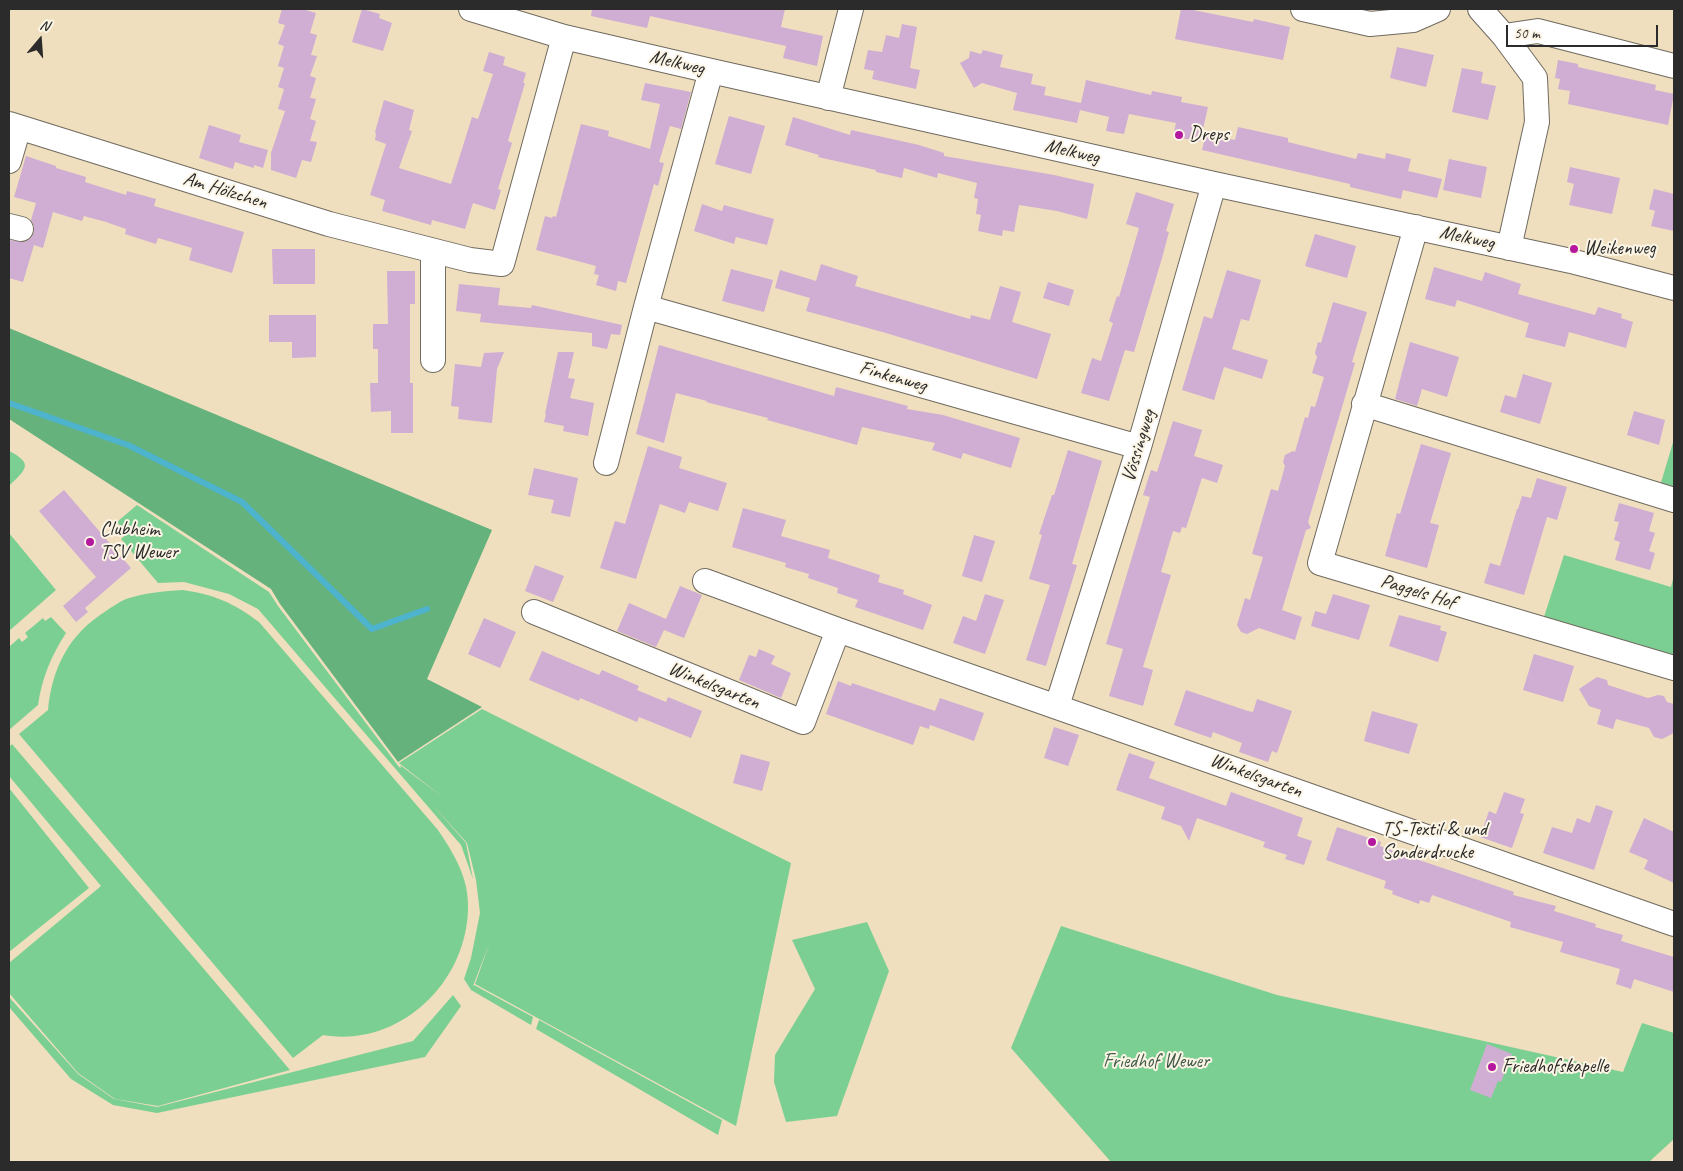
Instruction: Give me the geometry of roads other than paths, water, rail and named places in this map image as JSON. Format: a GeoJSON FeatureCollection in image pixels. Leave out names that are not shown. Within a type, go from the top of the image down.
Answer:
{"type":"FeatureCollection","features":[{"type":"Feature","properties":{"kind":"street","name":"Melkweg"},"geometry":{"type":"LineString","coordinates":[[471,9],[530,18],[564,37],[1214,184],[1571,261],[1674,288]]}},
{"type":"Feature","properties":{"kind":"street"},"geometry":{"type":"LineString","coordinates":[[828,98],[851,9]]}},
{"type":"Feature","properties":{"kind":"street"},"geometry":{"type":"LineString","coordinates":[[1303,9],[1370,24],[1413,20],[1438,9]]}},
{"type":"Feature","properties":{"kind":"street"},"geometry":{"type":"LineString","coordinates":[[1480,9],[1504,36],[1535,78],[1537,122],[1509,248]]}},
{"type":"Feature","properties":{"kind":"street"},"geometry":{"type":"LineString","coordinates":[[1504,36],[1538,32],[1674,66]]}},
{"type":"Feature","properties":{"kind":"street","name":"Am Hölzchen"},"geometry":{"type":"LineString","coordinates":[[9,161],[14,125],[330,224],[470,260],[502,264],[564,37]]}},
{"type":"Feature","properties":{"kind":"street"},"geometry":{"type":"LineString","coordinates":[[606,463],[646,307],[711,71]]}},
{"type":"Feature","properties":{"kind":"street","name":"Vössingweg"},"geometry":{"type":"LineString","coordinates":[[1057,706],[1139,447],[1214,184]]}},
{"type":"Feature","properties":{"kind":"street","name":"Paggels Hof"},"geometry":{"type":"LineString","coordinates":[[1416,227],[1320,563],[1674,668]]}},
{"type":"Feature","properties":{"kind":"street"},"geometry":{"type":"LineString","coordinates":[[432,251],[434,360]]}},
{"type":"Feature","properties":{"kind":"street","name":"Finkenweg"},"geometry":{"type":"LineString","coordinates":[[646,307],[1139,447]]}},
{"type":"Feature","properties":{"kind":"street"},"geometry":{"type":"LineString","coordinates":[[1364,404],[1674,500]]}},
{"type":"Feature","properties":{"kind":"street","name":"Winkelsgarten"},"geometry":{"type":"LineString","coordinates":[[705,581],[838,630],[1674,924]]}},
{"type":"Feature","properties":{"kind":"street","name":"Winkelsgarten"},"geometry":{"type":"LineString","coordinates":[[534,612],[803,722],[838,630]]}},
{"type":"Feature","properties":{"kind":"waterway"},"geometry":{"type":"LineString","coordinates":[[9,403],[128,445],[242,502],[372,629],[427,609]]}},
{"type":"Feature","properties":{"kind":"place","name":"Dreps"},"geometry":{"type":"Point","coordinates":[1179,135]}},
{"type":"Feature","properties":{"kind":"place","name":"Weikenweg"},"geometry":{"type":"Point","coordinates":[1574,249]}},
{"type":"Feature","properties":{"kind":"place","name":"Clubheim TSV Wewer"},"geometry":{"type":"Point","coordinates":[90,542]}},
{"type":"Feature","properties":{"kind":"place","name":"TS-Textil & und Sonderdrucke"},"geometry":{"type":"Point","coordinates":[1372,842]}},
{"type":"Feature","properties":{"kind":"place","name":"Friedhofskapelle"},"geometry":{"type":"Point","coordinates":[1492,1067]}},
{"type":"Feature","properties":{"kind":"park label","name":"Friedhof Wewer"},"geometry":{"type":"Point","coordinates":[1156,1062]}}]}
